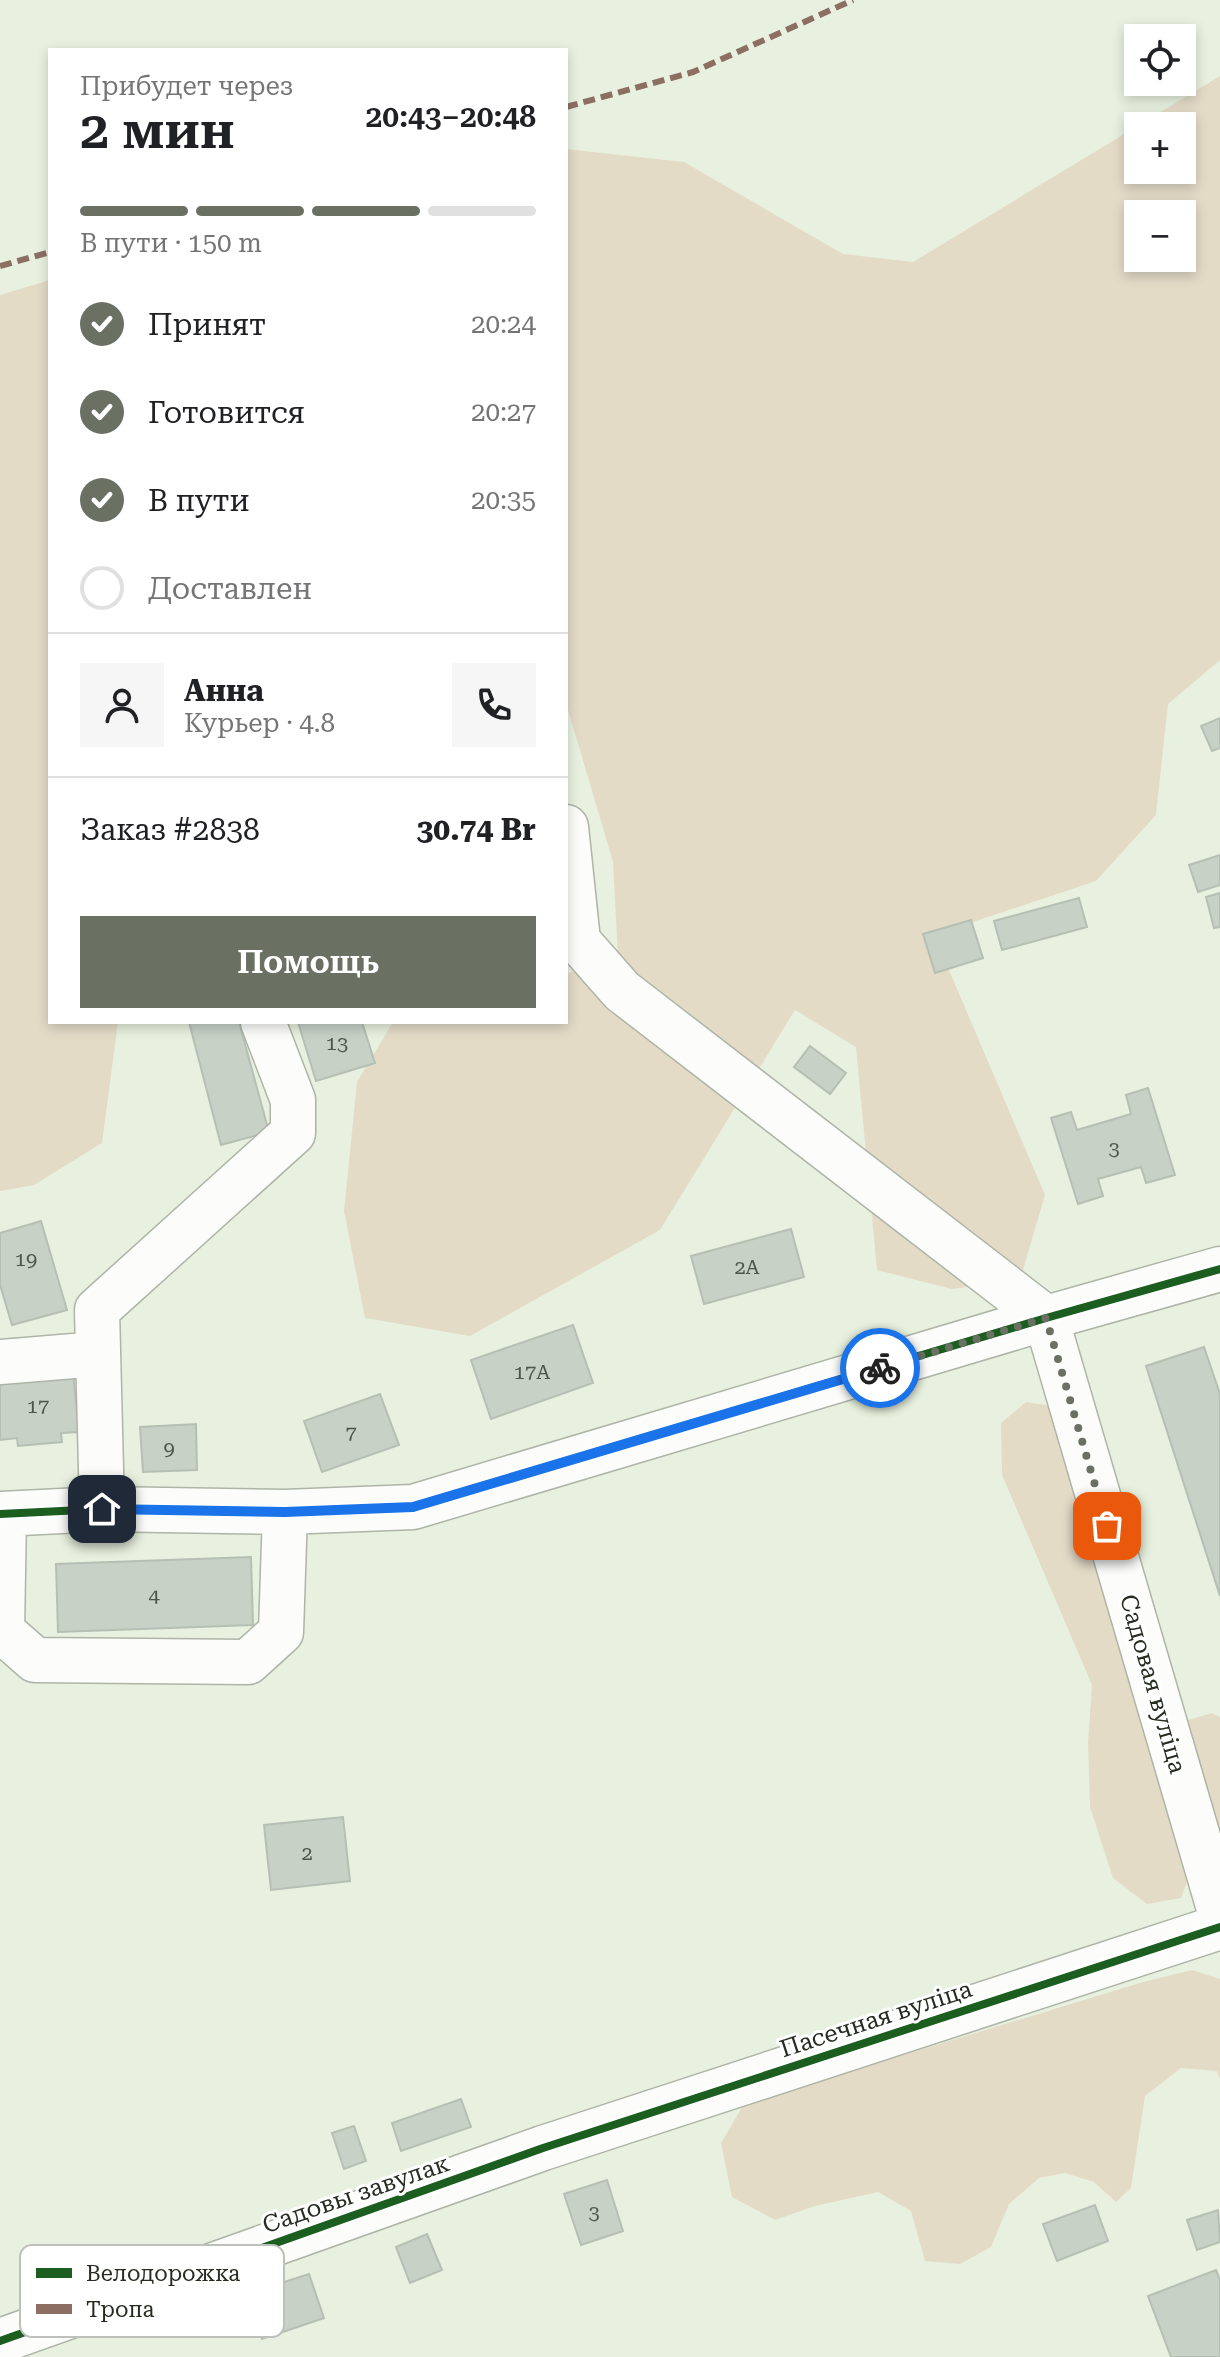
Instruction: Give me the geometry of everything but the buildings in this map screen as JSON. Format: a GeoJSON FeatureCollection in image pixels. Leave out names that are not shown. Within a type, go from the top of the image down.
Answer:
{"type":"FeatureCollection","features":[{"type":"Feature","properties":{"kind":"street"},"geometry":{"type":"LineString","coordinates":[[568,846],[578,941],[622,991],[1046,1318]]}},
{"type":"Feature","properties":{"kind":"street"},"geometry":{"type":"LineString","coordinates":[[102,1509],[97,1310],[293,1133],[293,1100],[264,1024]]}},
{"type":"Feature","properties":{"kind":"street"},"geometry":{"type":"LineString","coordinates":[[285,1512],[281,1632],[248,1662],[35,1660],[1,1633],[2,1514],[102,1509],[285,1512],[413,1507],[1220,1269]]}},
{"type":"Feature","properties":{"kind":"street","name":"Садовая вуліца"},"geometry":{"type":"LineString","coordinates":[[1046,1318],[1220,1912]]}},
{"type":"Feature","properties":{"kind":"street"},"geometry":{"type":"LineString","coordinates":[[0,1362],[98,1354]]}},
{"type":"Feature","properties":{"kind":"street","name":"Пасечная вуліца"},"geometry":{"type":"LineString","coordinates":[[543,2148],[1220,1927]]}},
{"type":"Feature","properties":{"kind":"street","name":"Садовы завулак"},"geometry":{"type":"LineString","coordinates":[[270,2245],[543,2148]]}},
{"type":"Feature","properties":{"kind":"street","name":"Садовы завулак"},"geometry":{"type":"LineString","coordinates":[[0,2341],[20,2334]]}},
{"type":"Feature","properties":{"kind":"shaded area"},"geometry":{"type":"Polygon","coordinates":[[[1220,76],[1220,660],[1168,704],[1156,815],[1096,881],[934,935],[1045,1195],[1020,1280],[952,1289],[877,1270],[856,1047],[795,1010],[660,1230],[470,1336],[365,1318],[344,1211],[357,1082],[392,1024],[568,1024],[568,973],[618,957],[613,862],[568,710],[568,149],[684,162],[843,254],[913,262],[1124,134],[1124,184],[1196,184],[1196,112],[1161,112],[1187,96],[1196,96],[1196,91],[1220,76]]]}},
{"type":"Feature","properties":{"kind":"shaded area"},"geometry":{"type":"Polygon","coordinates":[[[48,281],[48,1024],[118,1024],[102,1143],[34,1185],[0,1191],[0,295],[48,281]]]}},
{"type":"Feature","properties":{"kind":"shaded area"},"geometry":{"type":"Polygon","coordinates":[[[1026,1402],[1058,1407],[1192,1869],[1181,1898],[1147,1904],[1113,1878],[1090,1807],[1088,1742],[1092,1685],[1002,1475],[1001,1423],[1026,1402]]]}},
{"type":"Feature","properties":{"kind":"shaded area"},"geometry":{"type":"Polygon","coordinates":[[[1212,1713],[1220,1717],[1220,1833],[1207,1831],[1185,1721],[1212,1713]]]}},
{"type":"Feature","properties":{"kind":"shaded area"},"geometry":{"type":"Polygon","coordinates":[[[1192,1970],[1220,1979],[1220,2080],[1217,2071],[1181,2068],[1145,2096],[1131,2188],[1116,2202],[1094,2182],[1065,2173],[1039,2178],[1009,2204],[991,2247],[960,2264],[925,2261],[911,2211],[878,2192],[815,2206],[775,2220],[732,2197],[721,2143],[748,2097],[808,2084],[1143,1982],[1192,1970]]]}},
{"type":"Feature","properties":{"kind":"marked path"},"geometry":{"type":"LineString","coordinates":[[568,106],[693,72],[853,0]]}},
{"type":"Feature","properties":{"kind":"marked path"},"geometry":{"type":"LineString","coordinates":[[0,266],[48,253]]}},
{"type":"Feature","properties":{"kind":"cycle path"},"geometry":{"type":"LineString","coordinates":[[0,1514],[102,1509],[285,1512],[413,1507],[1220,1269]]}},
{"type":"Feature","properties":{"kind":"cycle path"},"geometry":{"type":"LineString","coordinates":[[270,2245],[543,2148],[1220,1927]]}},
{"type":"Feature","properties":{"kind":"cycle path"},"geometry":{"type":"LineString","coordinates":[[0,2341],[20,2334]]}},
{"type":"Feature","properties":{"kind":"way so far"},"geometry":{"type":"LineString","coordinates":[[880,1368],[1046,1318],[1107,1526]]}},
{"type":"Feature","properties":{"kind":"route"},"geometry":{"type":"LineString","coordinates":[[102,1509],[285,1512],[413,1507],[880,1368]]}}]}
